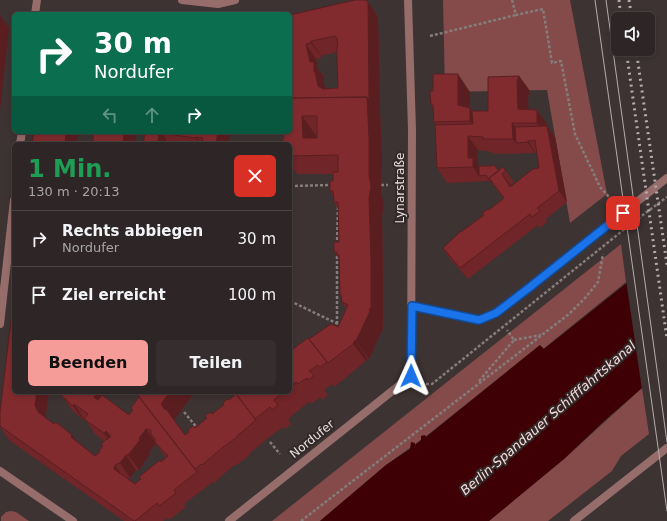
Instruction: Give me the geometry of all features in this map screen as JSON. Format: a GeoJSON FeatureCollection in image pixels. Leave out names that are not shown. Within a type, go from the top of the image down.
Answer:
{"type":"FeatureCollection","features":[{"type":"Feature","properties":{"kind":"street"},"geometry":{"type":"LineString","coordinates":[[35,12],[37,0]]}},
{"type":"Feature","properties":{"kind":"street"},"geometry":{"type":"LineString","coordinates":[[182,0],[218,4],[236,0]]}},
{"type":"Feature","properties":{"kind":"street","name":"Lynarstraße"},"geometry":{"type":"LineString","coordinates":[[408,0],[412,130],[411,376]]}},
{"type":"Feature","properties":{"kind":"street"},"geometry":{"type":"LineString","coordinates":[[412,306],[479,320],[496,313],[667,178]]}},
{"type":"Feature","properties":{"kind":"street"},"geometry":{"type":"LineString","coordinates":[[0,324],[12,218]]}},
{"type":"Feature","properties":{"kind":"street","name":"Nordufer"},"geometry":{"type":"LineString","coordinates":[[229,521],[411,376]]}},
{"type":"Feature","properties":{"kind":"street"},"geometry":{"type":"LineString","coordinates":[[574,521],[667,448]]}},
{"type":"Feature","properties":{"kind":"street"},"geometry":{"type":"LineString","coordinates":[[0,471],[73,521]]}},
{"type":"Feature","properties":{"kind":"path"},"geometry":{"type":"LineString","coordinates":[[512,0],[516,15]]}},
{"type":"Feature","properties":{"kind":"path"},"geometry":{"type":"LineString","coordinates":[[430,36],[543,9],[552,63],[561,61],[575,134],[600,188],[610,198]]}},
{"type":"Feature","properties":{"kind":"path"},"geometry":{"type":"LineString","coordinates":[[381,185],[388,184]]}},
{"type":"Feature","properties":{"kind":"path"},"geometry":{"type":"LineString","coordinates":[[292,186],[338,186]]}},
{"type":"Feature","properties":{"kind":"path"},"geometry":{"type":"LineString","coordinates":[[426,384],[432,384],[632,223],[667,197]]}},
{"type":"Feature","properties":{"kind":"path"},"geometry":{"type":"LineString","coordinates":[[337,324],[338,201]]}},
{"type":"Feature","properties":{"kind":"path"},"geometry":{"type":"LineString","coordinates":[[301,521],[569,314],[586,298],[598,282],[603,254]]}},
{"type":"Feature","properties":{"kind":"path"},"geometry":{"type":"LineString","coordinates":[[292,302],[343,326]]}},
{"type":"Feature","properties":{"kind":"path"},"geometry":{"type":"LineString","coordinates":[[507,330],[514,340]]}},
{"type":"Feature","properties":{"kind":"path"},"geometry":{"type":"LineString","coordinates":[[474,386],[514,340],[543,334]]}},
{"type":"Feature","properties":{"kind":"path"},"geometry":{"type":"LineString","coordinates":[[233,394],[240,403]]}},
{"type":"Feature","properties":{"kind":"path"},"geometry":{"type":"LineString","coordinates":[[184,412],[202,433]]}},
{"type":"Feature","properties":{"kind":"path"},"geometry":{"type":"LineString","coordinates":[[270,442],[280,454]]}},
{"type":"Feature","properties":{"kind":"shaded area"},"geometry":{"type":"Polygon","coordinates":[[[443,0],[570,0],[607,194],[570,223],[547,90],[445,92],[443,0]]]}},
{"type":"Feature","properties":{"kind":"shaded area"},"geometry":{"type":"Polygon","coordinates":[[[621,244],[626,282],[543,349],[540,345],[425,437],[386,465],[320,521],[272,521],[621,244]]]}},
{"type":"Feature","properties":{"kind":"shaded area"},"geometry":{"type":"Polygon","coordinates":[[[642,388],[649,434],[621,456],[612,471],[548,521],[489,521],[564,459],[642,388]]]}},
{"type":"Feature","properties":{"kind":"shaded area"},"geometry":{"type":"Polygon","coordinates":[[[6,512],[16,512],[29,521],[1,521],[1,517],[6,512]]]}},
{"type":"Feature","properties":{"kind":"water","name":"Berlin-Spandauer Schifffahrtskanal"},"geometry":{"type":"Polygon","coordinates":[[[667,251],[667,368],[604,421],[564,459],[489,521],[320,521],[386,465],[410,449],[411,442],[415,443],[415,445],[421,440],[421,436],[425,435],[426,437],[540,345],[544,349],[667,251]]]}},
{"type":"Feature","properties":{"kind":"pier"},"geometry":{"type":"Polygon","coordinates":[[[667,249],[667,370],[642,390],[626,280],[667,249]]]}},
{"type":"Feature","properties":{"kind":"building"},"geometry":{"type":"Polygon","coordinates":[[[355,0],[365,0],[368,2],[369,100],[367,97],[292,98],[292,15],[355,0]],[[335,36],[311,41],[311,43],[306,44],[310,62],[314,62],[314,72],[318,86],[323,89],[338,88],[337,38],[335,36]]]}},
{"type":"Feature","properties":{"kind":"building"},"geometry":{"type":"Polygon","coordinates":[[[433,74],[458,74],[458,105],[470,108],[470,121],[434,122],[430,91],[433,91],[433,74]]]}},
{"type":"Feature","properties":{"kind":"building"},"geometry":{"type":"Polygon","coordinates":[[[519,76],[517,82],[518,109],[537,110],[537,123],[512,123],[513,139],[483,139],[483,137],[468,136],[468,158],[473,158],[473,167],[437,168],[435,125],[473,124],[472,111],[488,111],[488,77],[519,76]]]}},
{"type":"Feature","properties":{"kind":"building"},"geometry":{"type":"Polygon","coordinates":[[[367,97],[369,175],[371,187],[369,198],[371,307],[356,341],[355,340],[353,344],[328,363],[309,339],[331,324],[338,327],[348,305],[342,302],[340,294],[339,255],[337,255],[337,252],[334,252],[334,242],[339,242],[338,202],[334,202],[333,191],[330,191],[330,181],[333,181],[333,172],[338,172],[338,155],[292,156],[292,142],[283,142],[282,140],[284,138],[283,134],[292,134],[292,98],[367,97]],[[302,116],[303,138],[317,138],[317,116],[302,116]]]}},
{"type":"Feature","properties":{"kind":"building"},"geometry":{"type":"Polygon","coordinates":[[[547,126],[559,191],[537,208],[540,211],[532,217],[530,214],[460,268],[443,248],[461,231],[484,215],[482,213],[488,209],[489,210],[504,198],[489,178],[503,167],[506,171],[502,174],[510,187],[533,169],[539,168],[535,140],[516,143],[515,127],[547,126]]]}},
{"type":"Feature","properties":{"kind":"building"},"geometry":{"type":"Polygon","coordinates":[[[34,134],[66,134],[65,142],[32,142],[34,134]]]}},
{"type":"Feature","properties":{"kind":"building"},"geometry":{"type":"Polygon","coordinates":[[[93,134],[124,134],[123,142],[93,142],[93,134]]]}},
{"type":"Feature","properties":{"kind":"building"},"geometry":{"type":"Polygon","coordinates":[[[145,134],[159,134],[158,142],[143,142],[145,134]]]}},
{"type":"Feature","properties":{"kind":"building"},"geometry":{"type":"Polygon","coordinates":[[[218,134],[216,142],[202,142],[203,138],[174,135],[218,134]]]}},
{"type":"Feature","properties":{"kind":"building"},"geometry":{"type":"Polygon","coordinates":[[[494,165],[499,171],[489,178],[492,183],[486,175],[479,176],[479,166],[494,165]]]}},
{"type":"Feature","properties":{"kind":"building"},"geometry":{"type":"Polygon","coordinates":[[[12,313],[12,394],[37,394],[35,405],[38,412],[54,424],[56,422],[72,435],[71,437],[95,456],[100,452],[99,451],[103,446],[101,445],[111,436],[106,431],[104,433],[84,419],[88,414],[74,404],[73,406],[62,396],[62,394],[96,394],[94,397],[98,400],[102,395],[129,415],[133,410],[131,408],[139,397],[197,472],[174,490],[176,493],[159,506],[157,503],[134,521],[0,426],[0,412],[12,313]],[[146,429],[139,438],[140,440],[128,455],[126,455],[120,463],[115,465],[114,469],[135,484],[141,479],[139,477],[160,460],[161,462],[168,456],[154,441],[156,440],[151,434],[151,430],[146,429]]]}},
{"type":"Feature","properties":{"kind":"building"},"geometry":{"type":"Polygon","coordinates":[[[308,338],[327,362],[320,367],[318,365],[309,371],[314,376],[308,380],[307,378],[298,384],[296,382],[292,385],[292,348],[293,349],[308,338]]]}},
{"type":"Feature","properties":{"kind":"building"},"geometry":{"type":"Polygon","coordinates":[[[137,394],[168,394],[161,404],[185,435],[193,426],[195,428],[207,418],[205,416],[210,412],[212,414],[224,405],[223,403],[227,399],[229,400],[236,394],[256,420],[237,437],[195,469],[137,394]]]}},
{"type":"Feature","properties":{"kind":"building"},"geometry":{"type":"Polygon","coordinates":[[[236,394],[281,394],[274,400],[278,405],[272,410],[270,407],[255,419],[236,394]]]}},
{"type":"Feature","properties":{"kind":"tram line"},"geometry":{"type":"LineString","coordinates":[[595,0],[667,511]]}},
{"type":"Feature","properties":{"kind":"tram line"},"geometry":{"type":"LineString","coordinates":[[606,0],[667,442]]}},
{"type":"Feature","properties":{"kind":"railway"},"geometry":{"type":"LineString","coordinates":[[619,0],[620,12]]}},
{"type":"Feature","properties":{"kind":"railway"},"geometry":{"type":"LineString","coordinates":[[629,0],[631,12]]}},
{"type":"Feature","properties":{"kind":"railway"},"geometry":{"type":"LineString","coordinates":[[627,56],[667,339]]}},
{"type":"Feature","properties":{"kind":"railway"},"geometry":{"type":"LineString","coordinates":[[637,56],[667,265]]}},
{"type":"Feature","properties":{"kind":"route"},"geometry":{"type":"LineString","coordinates":[[411,376],[412,306],[479,320],[496,313],[623,213]]}}]}
